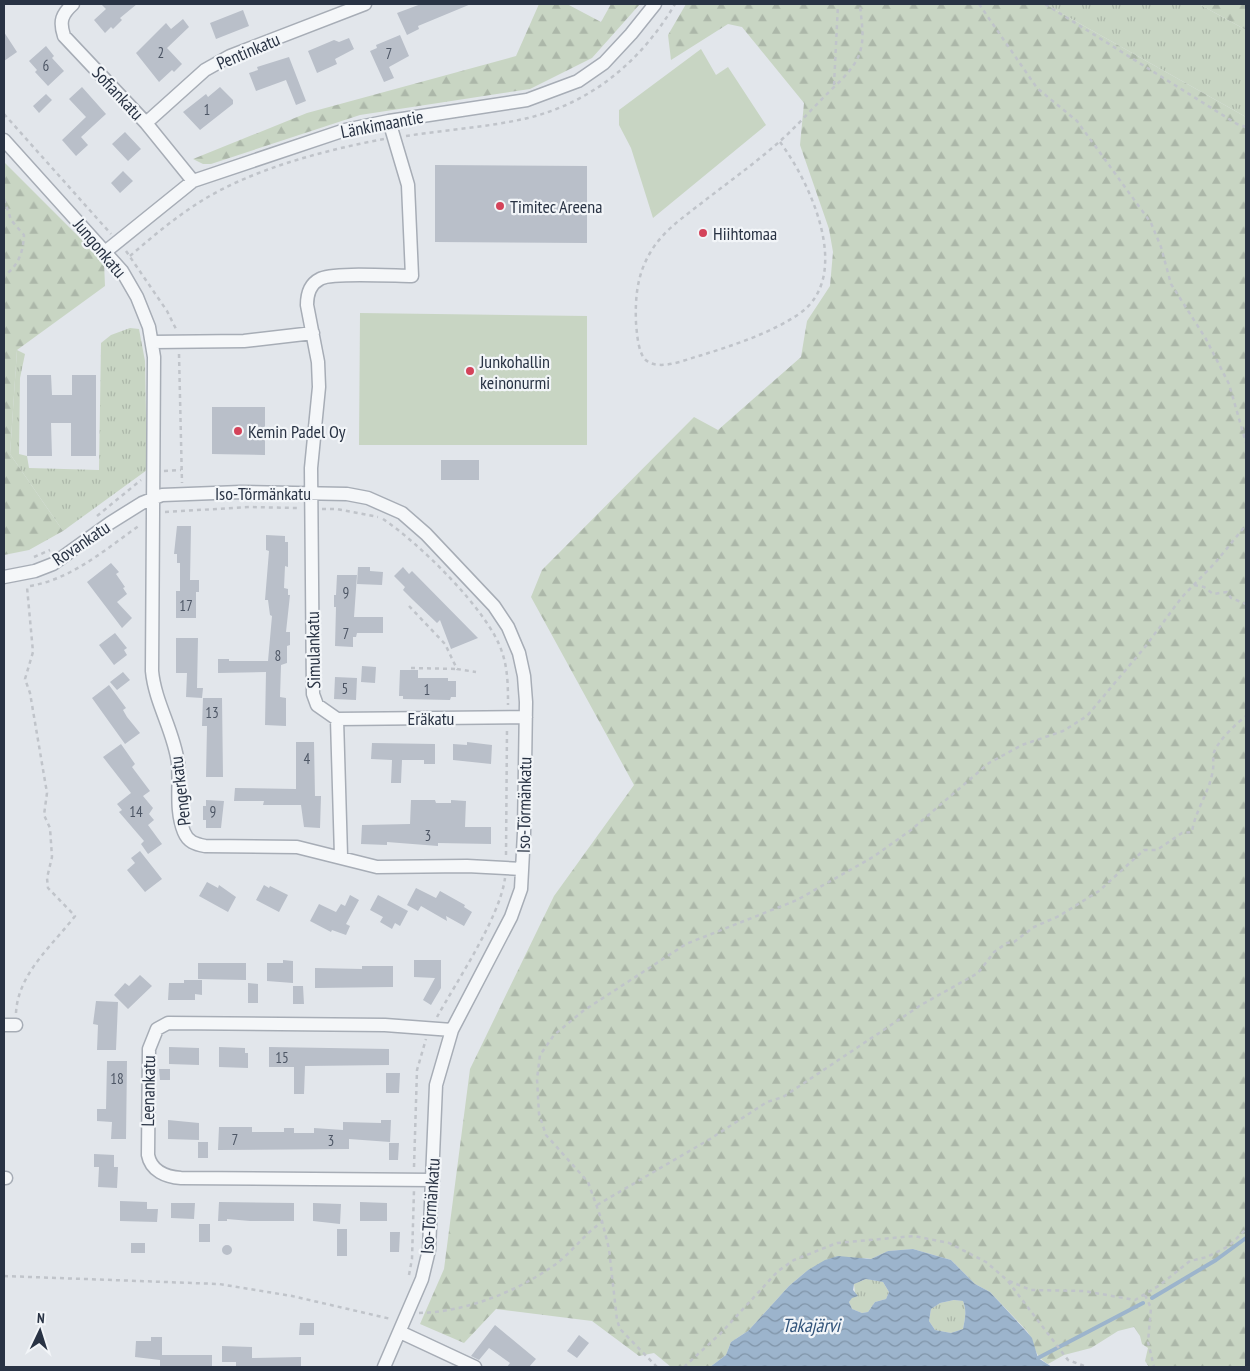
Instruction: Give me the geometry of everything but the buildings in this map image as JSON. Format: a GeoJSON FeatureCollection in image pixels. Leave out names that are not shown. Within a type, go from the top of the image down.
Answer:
{"type":"FeatureCollection","features":[{"type":"Feature","properties":{"kind":"street","name":"Sofiankatu"},"geometry":{"type":"LineString","coordinates":[[73,4],[62,15],[61,25],[64,36],[146,123],[193,181]]}},
{"type":"Feature","properties":{"kind":"street","name":"Pentinkatu"},"geometry":{"type":"LineString","coordinates":[[146,123],[205,70],[230,56],[365,4]]}},
{"type":"Feature","properties":{"kind":"street","name":"Länkimaantie"},"geometry":{"type":"LineString","coordinates":[[105,252],[193,181],[346,130],[389,121],[527,100],[578,81],[604,63],[655,4]]}},
{"type":"Feature","properties":{"kind":"street"},"geometry":{"type":"LineString","coordinates":[[389,121],[394,137]]}},
{"type":"Feature","properties":{"kind":"street","name":"Simulankatu"},"geometry":{"type":"LineString","coordinates":[[337,719],[317,705],[313,694],[311,493],[319,387],[318,362],[307,296],[313,284],[322,277],[412,276],[408,185],[394,137]]}},
{"type":"Feature","properties":{"kind":"street","name":"Jungonkatu"},"geometry":{"type":"LineString","coordinates":[[4,140],[122,271],[137,297],[153,342],[154,498]]}},
{"type":"Feature","properties":{"kind":"street"},"geometry":{"type":"LineString","coordinates":[[153,342],[244,341],[313,333]]}},
{"type":"Feature","properties":{"kind":"street","name":"Iso-Törmänkatu"},"geometry":{"type":"LineString","coordinates":[[154,498],[184,493],[311,493],[347,494],[368,498],[402,513],[426,534],[474,583],[494,606],[508,627],[519,653],[524,676],[526,716],[521,889],[512,917],[452,1030],[436,1085],[429,1250],[422,1279],[394,1330],[384,1367]]}},
{"type":"Feature","properties":{"kind":"street","name":"Pengerkatu"},"geometry":{"type":"LineString","coordinates":[[154,498],[153,682],[175,750],[178,777],[178,808],[185,834],[191,842],[205,846],[297,846],[377,866],[467,866],[522,869]]}},
{"type":"Feature","properties":{"kind":"street","name":"Rovankatu"},"geometry":{"type":"LineString","coordinates":[[4,576],[36,571],[53,564],[110,523],[154,498]]}},
{"type":"Feature","properties":{"kind":"street","name":"Eräkatu"},"geometry":{"type":"LineString","coordinates":[[337,719],[526,716]]}},
{"type":"Feature","properties":{"kind":"street"},"geometry":{"type":"LineString","coordinates":[[337,719],[341,856]]}},
{"type":"Feature","properties":{"kind":"street","name":"Leenankatu"},"geometry":{"type":"LineString","coordinates":[[433,1180],[181,1178],[166,1175],[154,1168],[148,1155],[149,1049],[157,1030],[168,1023],[386,1025],[452,1030]]}},
{"type":"Feature","properties":{"kind":"street"},"geometry":{"type":"LineString","coordinates":[[394,1330],[471,1366]]}},
{"type":"Feature","properties":{"kind":"path"},"geometry":{"type":"LineString","coordinates":[[130,256],[165,226],[203,200],[233,184],[293,162],[394,137],[528,118],[569,102],[615,76],[660,30],[675,4]]}},
{"type":"Feature","properties":{"kind":"path"},"geometry":{"type":"LineString","coordinates":[[834,86],[838,4]]}},
{"type":"Feature","properties":{"kind":"path"},"geometry":{"type":"LineString","coordinates":[[780,142],[793,158],[824,232],[826,255],[824,274],[816,295],[800,313],[728,347],[677,362],[659,364],[648,362],[642,356],[637,330],[635,297],[640,273],[650,252],[667,231],[780,142],[850,70],[860,53],[863,39],[860,4]]}},
{"type":"Feature","properties":{"kind":"path"},"geometry":{"type":"LineString","coordinates":[[979,4],[1037,88],[1077,121],[1151,223],[1161,246],[1171,284],[1206,339],[1229,384],[1246,443]]}},
{"type":"Feature","properties":{"kind":"path"},"geometry":{"type":"LineString","coordinates":[[1045,4],[1155,74],[1246,128]]}},
{"type":"Feature","properties":{"kind":"path"},"geometry":{"type":"LineString","coordinates":[[4,199],[11,220],[24,235],[23,251],[16,264],[4,276]]}},
{"type":"Feature","properties":{"kind":"path"},"geometry":{"type":"LineString","coordinates":[[95,517],[145,476],[155,472],[182,470]]}},
{"type":"Feature","properties":{"kind":"path"},"geometry":{"type":"LineString","coordinates":[[20,588],[62,576],[80,567],[154,516],[166,512],[249,507],[337,509],[382,518],[398,529],[432,561],[491,627],[502,652],[506,667],[508,717],[506,869],[503,890],[492,917],[432,1028],[417,1070],[412,1259],[408,1282]]}},
{"type":"Feature","properties":{"kind":"path"},"geometry":{"type":"LineString","coordinates":[[657,1367],[620,1329],[616,1320],[609,1250],[597,1205],[588,1182],[546,1135],[538,1114],[537,1079],[540,1055],[554,1035],[583,1011],[686,944],[797,900],[873,857],[911,830],[989,763],[1022,746],[1064,731],[1086,716],[1145,648],[1182,597],[1215,563],[1246,525]]}},
{"type":"Feature","properties":{"kind":"path"},"geometry":{"type":"LineString","coordinates":[[30,558],[52,549]]}},
{"type":"Feature","properties":{"kind":"path"},"geometry":{"type":"LineString","coordinates":[[1194,585],[1204,587],[1212,594],[1227,592],[1231,598],[1246,604]]}},
{"type":"Feature","properties":{"kind":"path"},"geometry":{"type":"LineString","coordinates":[[10,1025],[17,1004],[39,956],[75,916],[48,888],[47,878],[52,857],[50,828],[44,815],[47,793],[30,693],[25,679],[33,652],[27,587]]}},
{"type":"Feature","properties":{"kind":"path"},"geometry":{"type":"LineString","coordinates":[[409,606],[445,644],[457,669]]}},
{"type":"Feature","properties":{"kind":"path"},"geometry":{"type":"LineString","coordinates":[[411,668],[457,669],[476,672]]}},
{"type":"Feature","properties":{"kind":"path"},"geometry":{"type":"LineString","coordinates":[[597,1205],[710,1139],[767,1102],[783,1096],[921,1005],[978,974],[994,952],[1099,891],[1144,850],[1157,850],[1182,833],[1192,832],[1194,818],[1202,804],[1213,770],[1214,750],[1234,724],[1246,716]]}},
{"type":"Feature","properties":{"kind":"path"},"geometry":{"type":"LineString","coordinates":[[4,1276],[218,1284],[292,1296],[392,1319],[402,1313],[432,1313],[473,1304],[520,1285],[554,1266],[602,1221]]}},
{"type":"Feature","properties":{"kind":"path"},"geometry":{"type":"LineString","coordinates":[[1007,1280],[1031,1290],[1057,1292],[1084,1290],[1135,1300],[1145,1295],[1190,1261],[1207,1257],[1229,1246],[1246,1229]]}},
{"type":"Feature","properties":{"kind":"path"},"geometry":{"type":"LineString","coordinates":[[684,1367],[721,1334],[778,1271],[808,1253],[837,1243],[914,1236],[949,1242],[986,1262],[1007,1280],[1068,1360],[1087,1367]]}},
{"type":"Feature","properties":{"kind":"path"},"geometry":{"type":"LineString","coordinates":[[1145,1295],[1150,1308],[1148,1342],[1154,1367]]}},
{"type":"Feature","properties":{"kind":"path"},"geometry":{"type":"LineString","coordinates":[[392,1319],[394,1330]]}},
{"type":"Feature","properties":{"kind":"green space"},"geometry":{"type":"Polygon","coordinates":[[[539,4],[567,4],[601,22],[611,4],[640,4],[592,58],[530,89],[360,115],[211,164],[203,164],[193,159],[307,113],[516,56],[539,4]]]}},
{"type":"Feature","properties":{"kind":"green space"},"geometry":{"type":"Polygon","coordinates":[[[686,4],[1045,4],[1246,117],[1246,1367],[1149,1367],[1145,1361],[1148,1348],[1142,1344],[1140,1336],[1134,1327],[1118,1331],[1091,1348],[1064,1355],[1048,1364],[1039,1357],[1027,1331],[990,1292],[975,1284],[951,1260],[913,1249],[888,1251],[871,1259],[866,1258],[808,1270],[789,1286],[748,1331],[731,1342],[726,1355],[710,1367],[671,1367],[654,1353],[639,1356],[592,1321],[496,1309],[464,1343],[420,1324],[444,1269],[470,1069],[554,896],[634,785],[531,597],[542,570],[694,417],[718,430],[801,357],[807,321],[830,286],[833,252],[829,229],[800,145],[804,103],[742,27],[728,24],[671,60],[668,35],[686,4]]]}},
{"type":"Feature","properties":{"kind":"green space"},"geometry":{"type":"Polygon","coordinates":[[[1045,4],[1199,4],[1246,30],[1246,117],[1045,4]]]}},
{"type":"Feature","properties":{"kind":"green space"},"geometry":{"type":"Polygon","coordinates":[[[1199,4],[1246,4],[1246,30],[1199,4]]]}},
{"type":"Feature","properties":{"kind":"green space"},"geometry":{"type":"Polygon","coordinates":[[[701,49],[716,75],[728,67],[766,125],[653,218],[631,148],[619,125],[619,110],[701,49]]]}},
{"type":"Feature","properties":{"kind":"green space"},"geometry":{"type":"Polygon","coordinates":[[[4,162],[104,262],[105,286],[17,350],[10,454],[63,531],[29,550],[4,555],[4,162]]]}},
{"type":"Feature","properties":{"kind":"green space"},"geometry":{"type":"Polygon","coordinates":[[[360,313],[587,316],[587,445],[359,445],[360,313]]]}},
{"type":"Feature","properties":{"kind":"green space"},"geometry":{"type":"Polygon","coordinates":[[[130,328],[139,329],[145,361],[147,470],[63,531],[10,454],[17,350],[25,354],[20,378],[19,454],[27,456],[29,468],[99,470],[101,343],[111,335],[130,328]]]}},
{"type":"Feature","properties":{"kind":"green space"},"geometry":{"type":"Polygon","coordinates":[[[866,1279],[883,1282],[889,1292],[886,1299],[875,1302],[868,1312],[862,1313],[852,1309],[849,1302],[855,1292],[854,1284],[866,1279]]]}},
{"type":"Feature","properties":{"kind":"green space"},"geometry":{"type":"Polygon","coordinates":[[[954,1300],[963,1301],[965,1315],[963,1329],[951,1333],[935,1330],[929,1321],[931,1309],[940,1303],[954,1300]]]}},
{"type":"Feature","properties":{"kind":"water","name":"Takajärvi"},"geometry":{"type":"Polygon","coordinates":[[[913,1249],[951,1260],[975,1284],[990,1292],[1032,1338],[1038,1358],[1052,1367],[710,1367],[726,1355],[731,1342],[748,1331],[789,1286],[808,1270],[825,1260],[838,1256],[871,1259],[888,1251],[913,1249]],[[866,1279],[854,1284],[853,1290],[858,1296],[852,1298],[849,1302],[852,1309],[862,1313],[868,1312],[875,1302],[886,1299],[889,1292],[883,1282],[866,1279]],[[954,1300],[940,1303],[931,1309],[929,1321],[935,1330],[951,1333],[963,1329],[965,1308],[963,1301],[954,1300]]]}},
{"type":"Feature","properties":{"kind":"waterway"},"geometry":{"type":"LineString","coordinates":[[1152,1298],[1216,1260],[1246,1238]]}},
{"type":"Feature","properties":{"kind":"waterway"},"geometry":{"type":"LineString","coordinates":[[1038,1358],[1143,1303]]}},
{"type":"Feature","properties":{"kind":"place","name":"Timitec Areena"},"geometry":{"type":"Point","coordinates":[500,206]}},
{"type":"Feature","properties":{"kind":"place","name":"Hiihtomaa"},"geometry":{"type":"Point","coordinates":[703,233]}},
{"type":"Feature","properties":{"kind":"place","name":"Junkohallin keinonurmi"},"geometry":{"type":"Point","coordinates":[470,371]}},
{"type":"Feature","properties":{"kind":"place","name":"Kemin Padel Oy"},"geometry":{"type":"Point","coordinates":[238,431]}}]}
